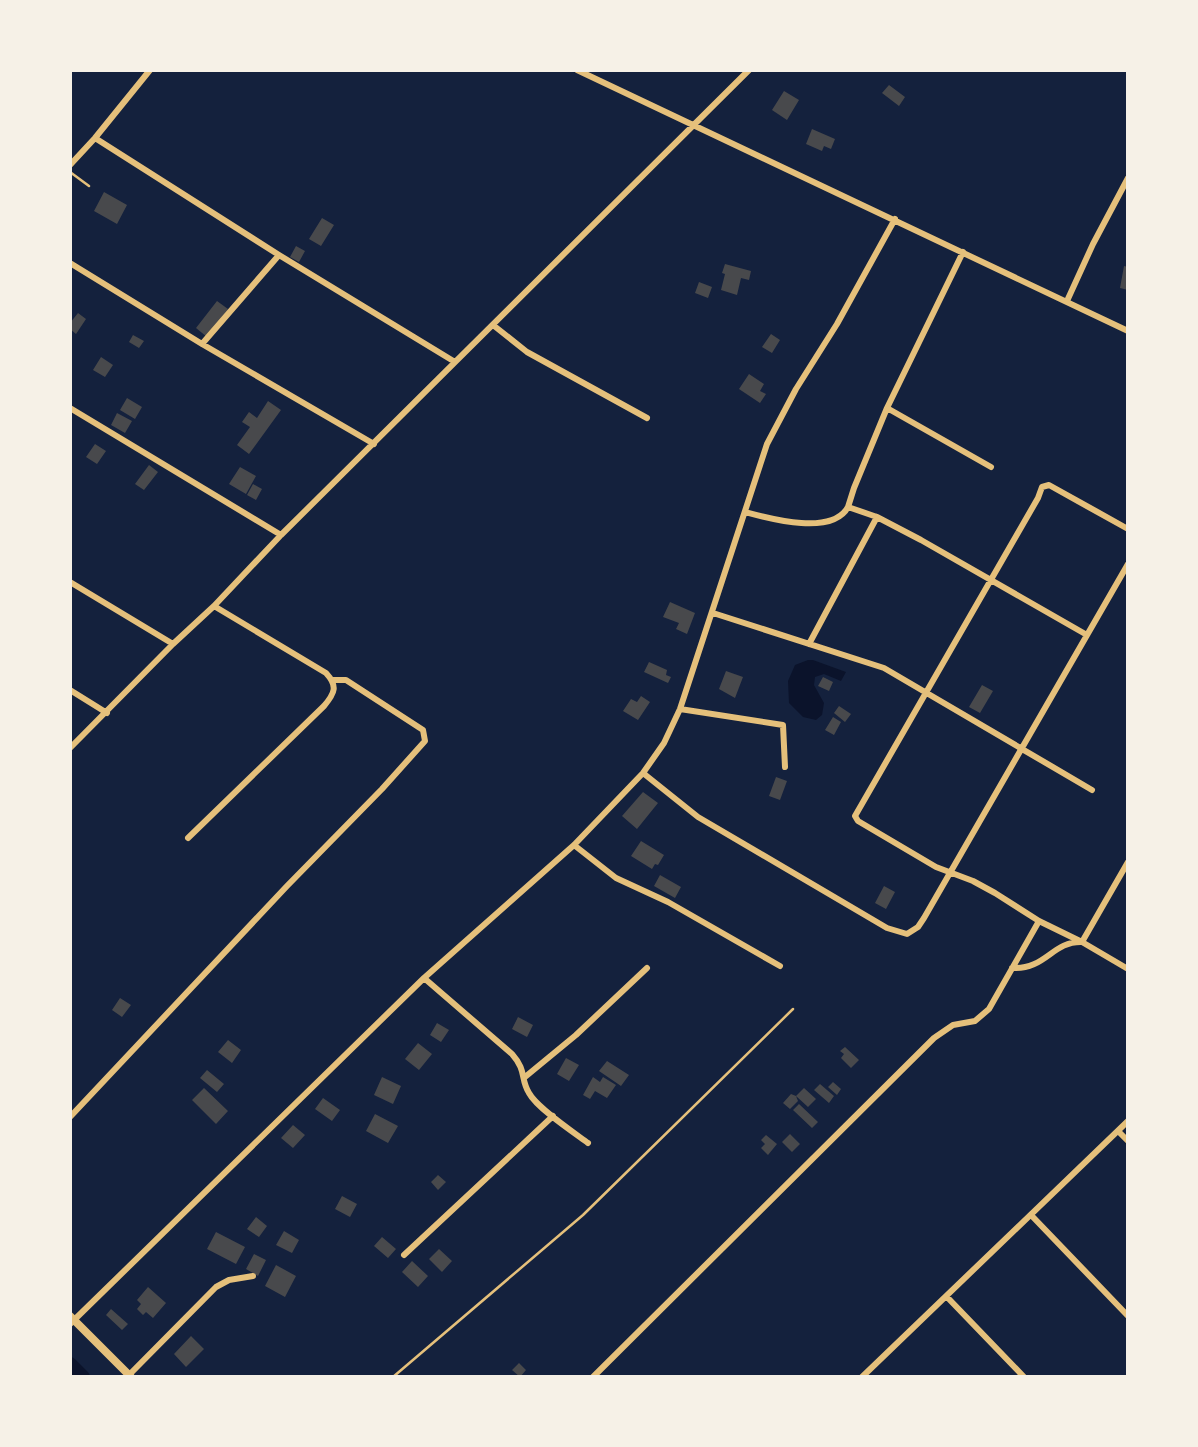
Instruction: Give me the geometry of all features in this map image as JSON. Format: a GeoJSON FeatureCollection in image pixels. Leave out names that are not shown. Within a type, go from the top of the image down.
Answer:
{"type":"FeatureCollection","features":[{"type":"Feature","properties":{"kind":"main road"},"geometry":{"type":"LineString","coordinates":[[71,1320],[130,1376]]}},
{"type":"Feature","properties":{"kind":"street"},"geometry":{"type":"LineString","coordinates":[[70,165],[150,70]]}},
{"type":"Feature","properties":{"kind":"street"},"geometry":{"type":"LineString","coordinates":[[577,70],[1128,331]]}},
{"type":"Feature","properties":{"kind":"street"},"geometry":{"type":"LineString","coordinates":[[70,748],[749,70]]}},
{"type":"Feature","properties":{"kind":"street"},"geometry":{"type":"LineString","coordinates":[[95,138],[279,255],[455,362]]}},
{"type":"Feature","properties":{"kind":"street"},"geometry":{"type":"LineString","coordinates":[[1067,301],[1128,178]]}},
{"type":"Feature","properties":{"kind":"street"},"geometry":{"type":"LineString","coordinates":[[71,1320],[424,978],[574,845],[643,773],[664,743],[680,709],[767,444],[895,219]]}},
{"type":"Feature","properties":{"kind":"street"},"geometry":{"type":"LineString","coordinates":[[745,512],[791,522],[810,523],[836,520],[844,515],[887,408],[963,251]]}},
{"type":"Feature","properties":{"kind":"street"},"geometry":{"type":"LineString","coordinates":[[202,344],[279,255]]}},
{"type":"Feature","properties":{"kind":"street"},"geometry":{"type":"LineString","coordinates":[[70,263],[374,444]]}},
{"type":"Feature","properties":{"kind":"street"},"geometry":{"type":"LineString","coordinates":[[493,325],[527,352],[647,418]]}},
{"type":"Feature","properties":{"kind":"street"},"geometry":{"type":"LineString","coordinates":[[70,408],[281,535]]}},
{"type":"Feature","properties":{"kind":"street"},"geometry":{"type":"LineString","coordinates":[[887,408],[991,467]]}},
{"type":"Feature","properties":{"kind":"street"},"geometry":{"type":"LineString","coordinates":[[1128,529],[1049,485],[1043,486],[855,816],[858,821],[936,867],[995,893],[1039,921],[1128,969]]}},
{"type":"Feature","properties":{"kind":"street"},"geometry":{"type":"LineString","coordinates":[[848,507],[877,517],[1087,635]]}},
{"type":"Feature","properties":{"kind":"street"},"geometry":{"type":"LineString","coordinates":[[809,644],[877,517]]}},
{"type":"Feature","properties":{"kind":"street"},"geometry":{"type":"LineString","coordinates":[[643,773],[678,803],[716,829],[901,934],[907,934],[918,927],[1128,564]]}},
{"type":"Feature","properties":{"kind":"street"},"geometry":{"type":"LineString","coordinates":[[70,582],[173,644]]}},
{"type":"Feature","properties":{"kind":"street"},"geometry":{"type":"LineString","coordinates":[[188,838],[324,706],[333,696],[335,688],[333,680],[326,673],[214,606]]}},
{"type":"Feature","properties":{"kind":"street"},"geometry":{"type":"LineString","coordinates":[[713,613],[884,668],[1092,790]]}},
{"type":"Feature","properties":{"kind":"street"},"geometry":{"type":"LineString","coordinates":[[70,1117],[425,741],[423,730],[402,715],[346,681],[333,680]]}},
{"type":"Feature","properties":{"kind":"street"},"geometry":{"type":"LineString","coordinates":[[70,690],[107,713]]}},
{"type":"Feature","properties":{"kind":"street"},"geometry":{"type":"LineString","coordinates":[[680,709],[783,725],[785,767]]}},
{"type":"Feature","properties":{"kind":"street"},"geometry":{"type":"LineString","coordinates":[[574,845],[616,878],[668,902],[780,966]]}},
{"type":"Feature","properties":{"kind":"street"},"geometry":{"type":"LineString","coordinates":[[1082,942],[1128,862]]}},
{"type":"Feature","properties":{"kind":"street"},"geometry":{"type":"LineString","coordinates":[[593,1377],[933,1038],[953,1025],[981,1018],[989,1009],[1039,921]]}},
{"type":"Feature","properties":{"kind":"street"},"geometry":{"type":"LineString","coordinates":[[1012,968],[1036,965],[1068,943],[1082,942]]}},
{"type":"Feature","properties":{"kind":"street"},"geometry":{"type":"LineString","coordinates":[[525,1077],[576,1035],[647,968]]}},
{"type":"Feature","properties":{"kind":"street"},"geometry":{"type":"LineString","coordinates":[[424,978],[512,1054],[520,1063],[532,1098],[587,1143]]}},
{"type":"Feature","properties":{"kind":"street"},"geometry":{"type":"LineString","coordinates":[[404,1255],[553,1116]]}},
{"type":"Feature","properties":{"kind":"street"},"geometry":{"type":"LineString","coordinates":[[862,1377],[1128,1121]]}},
{"type":"Feature","properties":{"kind":"street"},"geometry":{"type":"LineString","coordinates":[[1118,1131],[1128,1141]]}},
{"type":"Feature","properties":{"kind":"street"},"geometry":{"type":"LineString","coordinates":[[1031,1215],[1128,1316]]}},
{"type":"Feature","properties":{"kind":"street"},"geometry":{"type":"LineString","coordinates":[[130,1376],[216,1287],[229,1280],[253,1276]]}},
{"type":"Feature","properties":{"kind":"street"},"geometry":{"type":"LineString","coordinates":[[947,1297],[1024,1377]]}},
{"type":"Feature","properties":{"kind":"lane"},"geometry":{"type":"LineString","coordinates":[[70,172],[89,186]]}},
{"type":"Feature","properties":{"kind":"lane"},"geometry":{"type":"LineString","coordinates":[[393,1377],[583,1215],[793,1009]]}},
{"type":"Feature","properties":{"kind":"water"},"geometry":{"type":"Polygon","coordinates":[[[808,660],[846,672],[841,681],[824,674],[815,677],[814,685],[824,703],[822,715],[816,720],[803,717],[789,703],[788,681],[795,665],[808,660]]]}},
{"type":"Feature","properties":{"kind":"building"},"geometry":{"type":"Polygon","coordinates":[[[889,85],[905,97],[899,106],[882,93],[889,85]]]}},
{"type":"Feature","properties":{"kind":"building"},"geometry":{"type":"Polygon","coordinates":[[[784,91],[799,100],[787,120],[772,110],[784,91]]]}},
{"type":"Feature","properties":{"kind":"building"},"geometry":{"type":"Polygon","coordinates":[[[812,129],[835,139],[831,149],[824,146],[822,151],[806,144],[812,129]]]}},
{"type":"Feature","properties":{"kind":"building"},"geometry":{"type":"Polygon","coordinates":[[[104,192],[127,205],[117,224],[94,211],[104,192]]]}},
{"type":"Feature","properties":{"kind":"building"},"geometry":{"type":"Polygon","coordinates":[[[322,218],[334,225],[321,246],[309,239],[322,218]]]}},
{"type":"Feature","properties":{"kind":"building"},"geometry":{"type":"Polygon","coordinates":[[[296,246],[305,251],[299,262],[290,257],[296,246]]]}},
{"type":"Feature","properties":{"kind":"building"},"geometry":{"type":"Polygon","coordinates":[[[725,264],[751,271],[749,280],[741,278],[737,295],[721,290],[725,264]]]}},
{"type":"Feature","properties":{"kind":"building"},"geometry":{"type":"Polygon","coordinates":[[[1124,266],[1128,267],[1128,290],[1120,288],[1124,266]]]}},
{"type":"Feature","properties":{"kind":"building"},"geometry":{"type":"Polygon","coordinates":[[[699,282],[712,287],[708,298],[695,293],[699,282]]]}},
{"type":"Feature","properties":{"kind":"building"},"geometry":{"type":"Polygon","coordinates":[[[217,301],[228,309],[207,337],[196,328],[217,301]]]}},
{"type":"Feature","properties":{"kind":"building"},"geometry":{"type":"Polygon","coordinates":[[[78,313],[86,319],[76,334],[70,329],[70,323],[78,313]]]}},
{"type":"Feature","properties":{"kind":"building"},"geometry":{"type":"Polygon","coordinates":[[[771,334],[780,340],[772,353],[762,347],[771,334]]]}},
{"type":"Feature","properties":{"kind":"building"},"geometry":{"type":"Polygon","coordinates":[[[133,335],[144,341],[139,348],[129,342],[133,335]]]}},
{"type":"Feature","properties":{"kind":"building"},"geometry":{"type":"Polygon","coordinates":[[[101,357],[113,365],[105,377],[93,370],[101,357]]]}},
{"type":"Feature","properties":{"kind":"building"},"geometry":{"type":"Polygon","coordinates":[[[749,374],[764,384],[760,391],[766,394],[760,403],[739,389],[749,374]]]}},
{"type":"Feature","properties":{"kind":"building"},"geometry":{"type":"Polygon","coordinates":[[[127,398],[142,407],[135,419],[120,410],[127,398]]]}},
{"type":"Feature","properties":{"kind":"building"},"geometry":{"type":"Polygon","coordinates":[[[268,401],[281,410],[249,454],[237,445],[250,427],[242,422],[249,412],[257,418],[268,401]]]}},
{"type":"Feature","properties":{"kind":"building"},"geometry":{"type":"Polygon","coordinates":[[[117,413],[132,421],[125,433],[111,425],[117,413]]]}},
{"type":"Feature","properties":{"kind":"building"},"geometry":{"type":"Polygon","coordinates":[[[95,444],[106,451],[97,464],[86,457],[95,444]]]}},
{"type":"Feature","properties":{"kind":"building"},"geometry":{"type":"Polygon","coordinates":[[[149,465],[158,472],[144,490],[135,484],[149,465]]]}},
{"type":"Feature","properties":{"kind":"building"},"geometry":{"type":"Polygon","coordinates":[[[240,467],[256,476],[246,494],[229,484],[240,467]]]}},
{"type":"Feature","properties":{"kind":"building"},"geometry":{"type":"Polygon","coordinates":[[[253,484],[262,489],[256,500],[247,495],[253,484]]]}},
{"type":"Feature","properties":{"kind":"building"},"geometry":{"type":"Polygon","coordinates":[[[670,602],[695,613],[687,634],[676,629],[679,623],[663,617],[670,602]]]}},
{"type":"Feature","properties":{"kind":"building"},"geometry":{"type":"Polygon","coordinates":[[[649,662],[667,670],[666,675],[671,677],[668,683],[644,672],[649,662]]]}},
{"type":"Feature","properties":{"kind":"building"},"geometry":{"type":"Polygon","coordinates":[[[726,671],[743,677],[735,698],[719,689],[726,671]]]}},
{"type":"Feature","properties":{"kind":"building"},"geometry":{"type":"Polygon","coordinates":[[[823,677],[833,682],[829,691],[818,686],[823,677]]]}},
{"type":"Feature","properties":{"kind":"building"},"geometry":{"type":"Polygon","coordinates":[[[982,685],[993,691],[980,713],[969,707],[982,685]]]}},
{"type":"Feature","properties":{"kind":"building"},"geometry":{"type":"Polygon","coordinates":[[[641,696],[650,702],[638,720],[623,711],[631,699],[637,702],[641,696]]]}},
{"type":"Feature","properties":{"kind":"building"},"geometry":{"type":"Polygon","coordinates":[[[839,706],[851,714],[845,722],[834,713],[839,706]]]}},
{"type":"Feature","properties":{"kind":"building"},"geometry":{"type":"Polygon","coordinates":[[[833,717],[841,722],[834,735],[825,730],[833,717]]]}},
{"type":"Feature","properties":{"kind":"building"},"geometry":{"type":"Polygon","coordinates":[[[776,777],[787,781],[780,800],[769,796],[776,777]]]}},
{"type":"Feature","properties":{"kind":"building"},"geometry":{"type":"Polygon","coordinates":[[[643,792],[658,803],[637,829],[622,816],[643,792]]]}},
{"type":"Feature","properties":{"kind":"building"},"geometry":{"type":"Polygon","coordinates":[[[641,841],[664,855],[652,869],[631,856],[641,841]]]}},
{"type":"Feature","properties":{"kind":"building"},"geometry":{"type":"Polygon","coordinates":[[[660,875],[681,887],[675,898],[654,886],[660,875]]]}},
{"type":"Feature","properties":{"kind":"building"},"geometry":{"type":"Polygon","coordinates":[[[884,886],[895,892],[886,909],[875,903],[884,886]]]}},
{"type":"Feature","properties":{"kind":"building"},"geometry":{"type":"Polygon","coordinates":[[[120,998],[131,1005],[122,1017],[112,1010],[120,998]]]}},
{"type":"Feature","properties":{"kind":"building"},"geometry":{"type":"Polygon","coordinates":[[[518,1017],[533,1025],[527,1037],[512,1029],[518,1017]]]}},
{"type":"Feature","properties":{"kind":"building"},"geometry":{"type":"Polygon","coordinates":[[[437,1023],[449,1030],[441,1042],[430,1035],[437,1023]]]}},
{"type":"Feature","properties":{"kind":"building"},"geometry":{"type":"Polygon","coordinates":[[[228,1040],[241,1050],[232,1063],[218,1052],[228,1040]]]}},
{"type":"Feature","properties":{"kind":"building"},"geometry":{"type":"Polygon","coordinates":[[[418,1043],[432,1054],[419,1070],[405,1059],[418,1043]]]}},
{"type":"Feature","properties":{"kind":"building"},"geometry":{"type":"Polygon","coordinates":[[[845,1047],[859,1060],[851,1068],[841,1058],[844,1054],[840,1051],[845,1047]]]}},
{"type":"Feature","properties":{"kind":"building"},"geometry":{"type":"Polygon","coordinates":[[[566,1058],[579,1065],[569,1081],[557,1074],[566,1058]]]}},
{"type":"Feature","properties":{"kind":"building"},"geometry":{"type":"Polygon","coordinates":[[[607,1061],[629,1075],[621,1086],[599,1071],[607,1061]]]}},
{"type":"Feature","properties":{"kind":"building"},"geometry":{"type":"Polygon","coordinates":[[[207,1070],[224,1084],[217,1092],[200,1078],[207,1070]]]}},
{"type":"Feature","properties":{"kind":"building"},"geometry":{"type":"Polygon","coordinates":[[[382,1077],[401,1086],[393,1104],[374,1095],[382,1077]]]}},
{"type":"Feature","properties":{"kind":"building"},"geometry":{"type":"Polygon","coordinates":[[[593,1077],[600,1082],[603,1077],[616,1085],[607,1098],[595,1091],[590,1099],[583,1095],[593,1077]]]}},
{"type":"Feature","properties":{"kind":"building"},"geometry":{"type":"Polygon","coordinates":[[[833,1082],[841,1089],[837,1095],[828,1087],[833,1082]]]}},
{"type":"Feature","properties":{"kind":"building"},"geometry":{"type":"Polygon","coordinates":[[[820,1084],[834,1096],[829,1103],[814,1090],[820,1084]]]}},
{"type":"Feature","properties":{"kind":"building"},"geometry":{"type":"Polygon","coordinates":[[[204,1088],[228,1111],[216,1124],[192,1100],[204,1088]]]}},
{"type":"Feature","properties":{"kind":"building"},"geometry":{"type":"Polygon","coordinates":[[[804,1088],[816,1099],[808,1107],[796,1096],[804,1088]]]}},
{"type":"Feature","properties":{"kind":"building"},"geometry":{"type":"Polygon","coordinates":[[[791,1094],[796,1096],[798,1101],[790,1109],[783,1103],[791,1094]]]}},
{"type":"Feature","properties":{"kind":"building"},"geometry":{"type":"Polygon","coordinates":[[[323,1098],[340,1110],[332,1121],[315,1109],[323,1098]]]}},
{"type":"Feature","properties":{"kind":"building"},"geometry":{"type":"Polygon","coordinates":[[[799,1104],[818,1122],[812,1128],[793,1110],[799,1104]]]}},
{"type":"Feature","properties":{"kind":"building"},"geometry":{"type":"Polygon","coordinates":[[[375,1114],[398,1126],[388,1143],[366,1131],[375,1114]]]}},
{"type":"Feature","properties":{"kind":"building"},"geometry":{"type":"Polygon","coordinates":[[[293,1125],[305,1135],[293,1148],[281,1138],[293,1125]]]}},
{"type":"Feature","properties":{"kind":"building"},"geometry":{"type":"Polygon","coordinates":[[[790,1134],[800,1144],[792,1152],[782,1142],[790,1134]]]}},
{"type":"Feature","properties":{"kind":"building"},"geometry":{"type":"Polygon","coordinates":[[[766,1135],[777,1144],[768,1155],[761,1148],[765,1144],[761,1140],[766,1135]]]}},
{"type":"Feature","properties":{"kind":"building"},"geometry":{"type":"Polygon","coordinates":[[[438,1175],[446,1182],[438,1190],[431,1182],[438,1175]]]}},
{"type":"Feature","properties":{"kind":"building"},"geometry":{"type":"Polygon","coordinates":[[[342,1196],[357,1204],[350,1217],[335,1209],[342,1196]]]}},
{"type":"Feature","properties":{"kind":"building"},"geometry":{"type":"Polygon","coordinates":[[[256,1217],[267,1226],[259,1237],[247,1229],[256,1217]]]}},
{"type":"Feature","properties":{"kind":"building"},"geometry":{"type":"Polygon","coordinates":[[[284,1231],[299,1240],[292,1253],[276,1245],[284,1231]]]}},
{"type":"Feature","properties":{"kind":"building"},"geometry":{"type":"Polygon","coordinates":[[[216,1232],[245,1247],[236,1264],[207,1249],[216,1232]]]}},
{"type":"Feature","properties":{"kind":"building"},"geometry":{"type":"Polygon","coordinates":[[[382,1237],[396,1249],[388,1258],[374,1246],[382,1237]]]}},
{"type":"Feature","properties":{"kind":"building"},"geometry":{"type":"Polygon","coordinates":[[[439,1249],[452,1261],[442,1272],[429,1259],[439,1249]]]}},
{"type":"Feature","properties":{"kind":"building"},"geometry":{"type":"Polygon","coordinates":[[[254,1254],[266,1260],[258,1276],[246,1269],[254,1254]]]}},
{"type":"Feature","properties":{"kind":"building"},"geometry":{"type":"Polygon","coordinates":[[[412,1261],[428,1276],[418,1287],[402,1272],[412,1261]]]}},
{"type":"Feature","properties":{"kind":"building"},"geometry":{"type":"Polygon","coordinates":[[[276,1265],[296,1276],[285,1297],[265,1286],[276,1265]]]}},
{"type":"Feature","properties":{"kind":"building"},"geometry":{"type":"Polygon","coordinates":[[[148,1287],[166,1303],[153,1318],[146,1312],[143,1315],[137,1309],[141,1304],[137,1300],[148,1287]]]}},
{"type":"Feature","properties":{"kind":"building"},"geometry":{"type":"Polygon","coordinates":[[[111,1309],[128,1324],[122,1330],[106,1315],[111,1309]]]}},
{"type":"Feature","properties":{"kind":"building"},"geometry":{"type":"Polygon","coordinates":[[[191,1336],[204,1349],[186,1367],[174,1354],[191,1336]]]}},
{"type":"Feature","properties":{"kind":"building"},"geometry":{"type":"Polygon","coordinates":[[[519,1363],[526,1370],[520,1377],[512,1370],[519,1363]]]}},
{"type":"Feature","properties":{"kind":"waterway"},"geometry":{"type":"LineString","coordinates":[[70,1364],[83,1377]]}}]}
